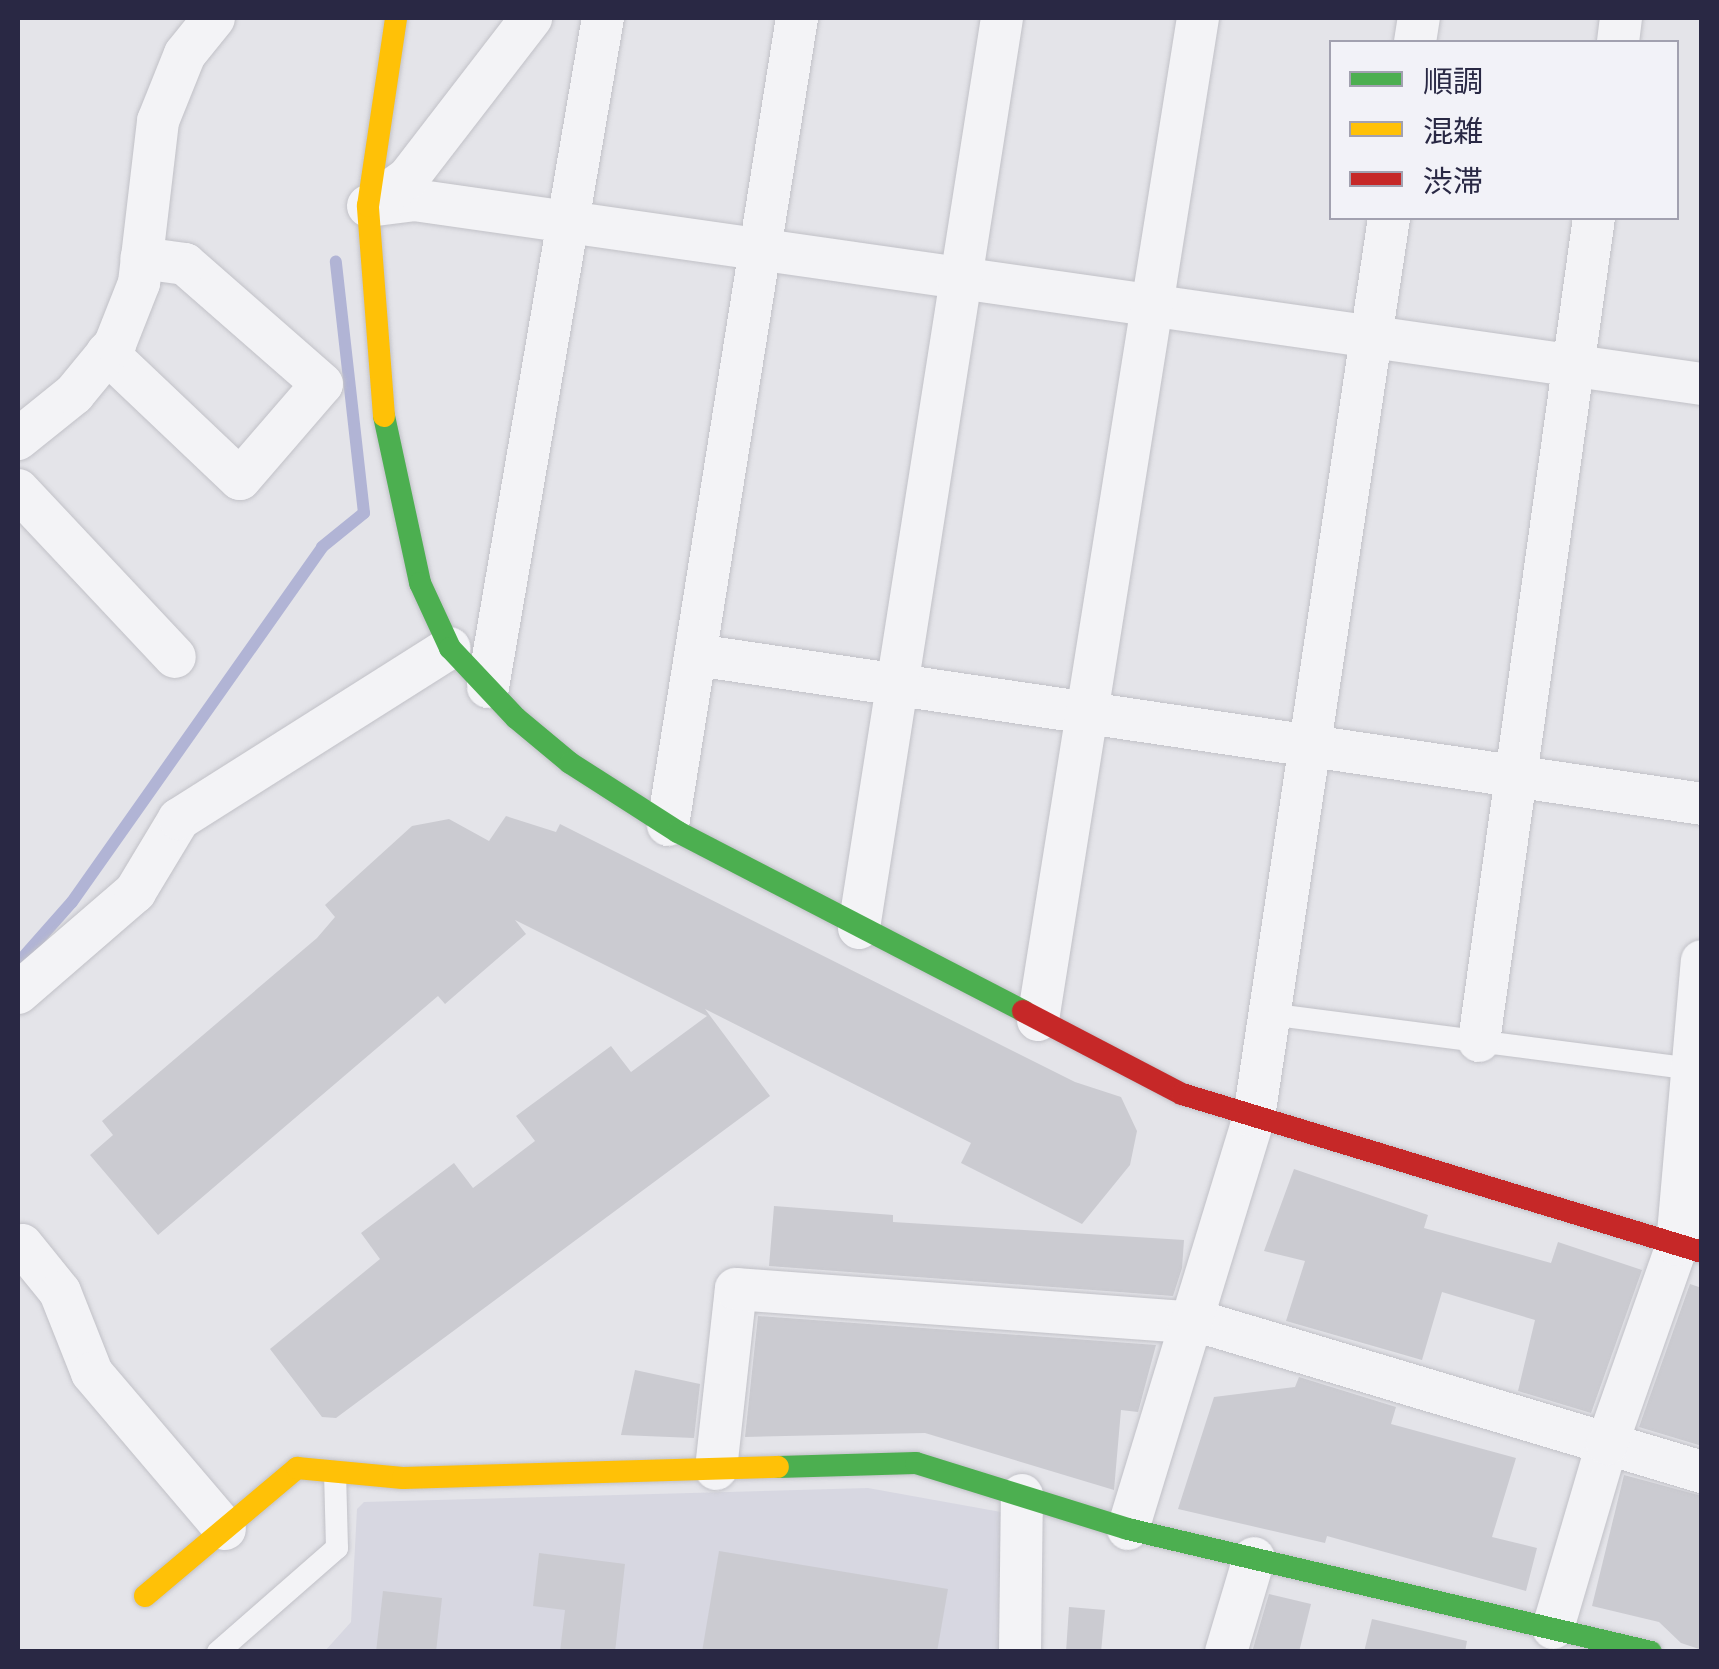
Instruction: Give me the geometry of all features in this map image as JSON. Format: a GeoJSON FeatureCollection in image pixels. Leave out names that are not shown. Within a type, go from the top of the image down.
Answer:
{"type":"FeatureCollection","features":[{"type":"Feature","properties":{"kind":"street"},"geometry":{"type":"LineString","coordinates":[[18,439],[74,394],[107,352],[139,284],[158,121],[184,54],[214,18]]}},
{"type":"Feature","properties":{"kind":"street"},"geometry":{"type":"LineString","coordinates":[[396,18],[368,206],[372,318],[389,454],[420,583],[450,648],[488,687],[570,763],[668,825],[1182,1094],[1690,1248]]}},
{"type":"Feature","properties":{"kind":"street"},"geometry":{"type":"LineString","coordinates":[[368,206],[408,178],[531,18]]}},
{"type":"Feature","properties":{"kind":"street"},"geometry":{"type":"LineString","coordinates":[[488,687],[603,18]]}},
{"type":"Feature","properties":{"kind":"street"},"geometry":{"type":"LineString","coordinates":[[668,825],[797,18]]}},
{"type":"Feature","properties":{"kind":"street"},"geometry":{"type":"LineString","coordinates":[[859,928],[1002,18]]}},
{"type":"Feature","properties":{"kind":"street"},"geometry":{"type":"LineString","coordinates":[[1038,1020],[1198,18]]}},
{"type":"Feature","properties":{"kind":"street"},"geometry":{"type":"LineString","coordinates":[[368,206],[414,200],[1702,384]]}},
{"type":"Feature","properties":{"kind":"street"},"geometry":{"type":"LineString","coordinates":[[1128,1529],[1254,1117],[1388,220]]}},
{"type":"Feature","properties":{"kind":"street"},"geometry":{"type":"LineString","coordinates":[[1480,1041],[1594,220]]}},
{"type":"Feature","properties":{"kind":"street"},"geometry":{"type":"LineString","coordinates":[[107,352],[240,479],[322,384],[184,264],[141,258]]}},
{"type":"Feature","properties":{"kind":"street"},"geometry":{"type":"LineString","coordinates":[[18,490],[175,657]]}},
{"type":"Feature","properties":{"kind":"street"},"geometry":{"type":"LineString","coordinates":[[18,994],[134,892],[179,819],[450,648]]}},
{"type":"Feature","properties":{"kind":"street"},"geometry":{"type":"LineString","coordinates":[[696,655],[1702,804]]}},
{"type":"Feature","properties":{"kind":"street"},"geometry":{"type":"LineString","coordinates":[[1553,1628],[1608,1444],[1690,1248],[1692,1069],[1702,961]]}},
{"type":"Feature","properties":{"kind":"street"},"geometry":{"type":"LineString","coordinates":[[22,1245],[60,1292],[92,1374],[225,1529]]}},
{"type":"Feature","properties":{"kind":"street"},"geometry":{"type":"LineString","coordinates":[[716,1469],[736,1289],[1191,1322],[1702,1472]]}},
{"type":"Feature","properties":{"kind":"street"},"geometry":{"type":"LineString","coordinates":[[145,1596],[297,1468],[402,1478],[916,1463],[1128,1529],[1651,1652]]}},
{"type":"Feature","properties":{"kind":"street"},"geometry":{"type":"LineString","coordinates":[[1020,1652],[1022,1494]]}},
{"type":"Feature","properties":{"kind":"street"},"geometry":{"type":"LineString","coordinates":[[1226,1652],[1254,1558]]}},
{"type":"Feature","properties":{"kind":"lane"},"geometry":{"type":"LineString","coordinates":[[1269,1014],[1692,1069]]}},
{"type":"Feature","properties":{"kind":"lane"},"geometry":{"type":"LineString","coordinates":[[218,1652],[338,1548],[334,1472]]}},
{"type":"Feature","properties":{"kind":"shaded area"},"geometry":{"type":"Polygon","coordinates":[[[868,1488],[1001,1512],[1003,1651],[324,1652],[351,1622],[357,1509],[364,1502],[868,1488]]]}},
{"type":"Feature","properties":{"kind":"building"},"geometry":{"type":"Polygon","coordinates":[[[506,816],[556,832],[560,824],[1075,1082],[1121,1097],[1137,1131],[1130,1165],[1082,1224],[961,1163],[971,1143],[705,1009],[770,1096],[336,1418],[322,1417],[270,1349],[380,1259],[361,1233],[454,1163],[473,1188],[535,1141],[516,1116],[611,1046],[631,1072],[707,1016],[515,920],[526,934],[445,1004],[438,996],[158,1235],[90,1155],[113,1135],[102,1121],[317,938],[335,917],[325,905],[412,826],[449,819],[489,841],[506,816]]]}},
{"type":"Feature","properties":{"kind":"building"},"geometry":{"type":"Polygon","coordinates":[[[1294,1169],[1428,1215],[1424,1228],[1551,1263],[1558,1242],[1642,1270],[1591,1413],[1518,1391],[1535,1320],[1442,1292],[1422,1360],[1286,1321],[1305,1261],[1264,1251],[1294,1169]]]}},
{"type":"Feature","properties":{"kind":"building"},"geometry":{"type":"Polygon","coordinates":[[[774,1206],[893,1215],[893,1222],[1184,1240],[1182,1268],[1173,1296],[769,1266],[774,1206]]]}},
{"type":"Feature","properties":{"kind":"building"},"geometry":{"type":"Polygon","coordinates":[[[1690,1284],[1702,1288],[1702,1446],[1639,1427],[1690,1284]]]}},
{"type":"Feature","properties":{"kind":"building"},"geometry":{"type":"Polygon","coordinates":[[[758,1316],[1156,1345],[1138,1412],[1121,1410],[1114,1490],[925,1433],[745,1437],[758,1316]]]}},
{"type":"Feature","properties":{"kind":"building"},"geometry":{"type":"Polygon","coordinates":[[[635,1370],[700,1384],[694,1438],[621,1435],[635,1370]]]}},
{"type":"Feature","properties":{"kind":"building"},"geometry":{"type":"Polygon","coordinates":[[[1299,1377],[1396,1407],[1391,1424],[1516,1458],[1492,1537],[1537,1548],[1526,1591],[1327,1536],[1325,1543],[1178,1509],[1214,1397],[1295,1387],[1299,1377]]]}},
{"type":"Feature","properties":{"kind":"building"},"geometry":{"type":"Polygon","coordinates":[[[1624,1475],[1702,1496],[1702,1650],[1681,1643],[1659,1622],[1592,1606],[1624,1475]]]}},
{"type":"Feature","properties":{"kind":"building"},"geometry":{"type":"Polygon","coordinates":[[[719,1551],[948,1589],[937,1652],[702,1652],[719,1551]]]}},
{"type":"Feature","properties":{"kind":"building"},"geometry":{"type":"Polygon","coordinates":[[[539,1553],[625,1564],[615,1652],[560,1652],[565,1610],[533,1606],[539,1553]]]}},
{"type":"Feature","properties":{"kind":"building"},"geometry":{"type":"Polygon","coordinates":[[[383,1591],[442,1598],[436,1652],[376,1652],[383,1591]]]}},
{"type":"Feature","properties":{"kind":"building"},"geometry":{"type":"Polygon","coordinates":[[[1269,1594],[1311,1604],[1299,1652],[1252,1652],[1269,1594]]]}},
{"type":"Feature","properties":{"kind":"building"},"geometry":{"type":"Polygon","coordinates":[[[1069,1607],[1105,1610],[1101,1652],[1066,1652],[1069,1607]]]}},
{"type":"Feature","properties":{"kind":"building"},"geometry":{"type":"Polygon","coordinates":[[[1372,1619],[1467,1641],[1465,1652],[1364,1652],[1372,1619]]]}},
{"type":"Feature","properties":{"kind":"waterway"},"geometry":{"type":"LineString","coordinates":[[18,963],[72,902],[322,547],[364,513],[336,262]]}},
{"type":"Feature","properties":{"kind":"traffic: fast"},"geometry":{"type":"LineString","coordinates":[[384,416],[420,583],[450,648],[516,718],[570,763],[678,832],[1023,1011]]}},
{"type":"Feature","properties":{"kind":"traffic: fast"},"geometry":{"type":"LineString","coordinates":[[778,1467],[916,1463],[1128,1529],[1651,1652]]}},
{"type":"Feature","properties":{"kind":"traffic: slow"},"geometry":{"type":"LineString","coordinates":[[384,416],[368,206],[396,18]]}},
{"type":"Feature","properties":{"kind":"traffic: slow"},"geometry":{"type":"LineString","coordinates":[[145,1596],[297,1468],[403,1478],[778,1467]]}},
{"type":"Feature","properties":{"kind":"traffic: jam"},"geometry":{"type":"LineString","coordinates":[[1023,1011],[1182,1094],[1702,1252]]}}]}
